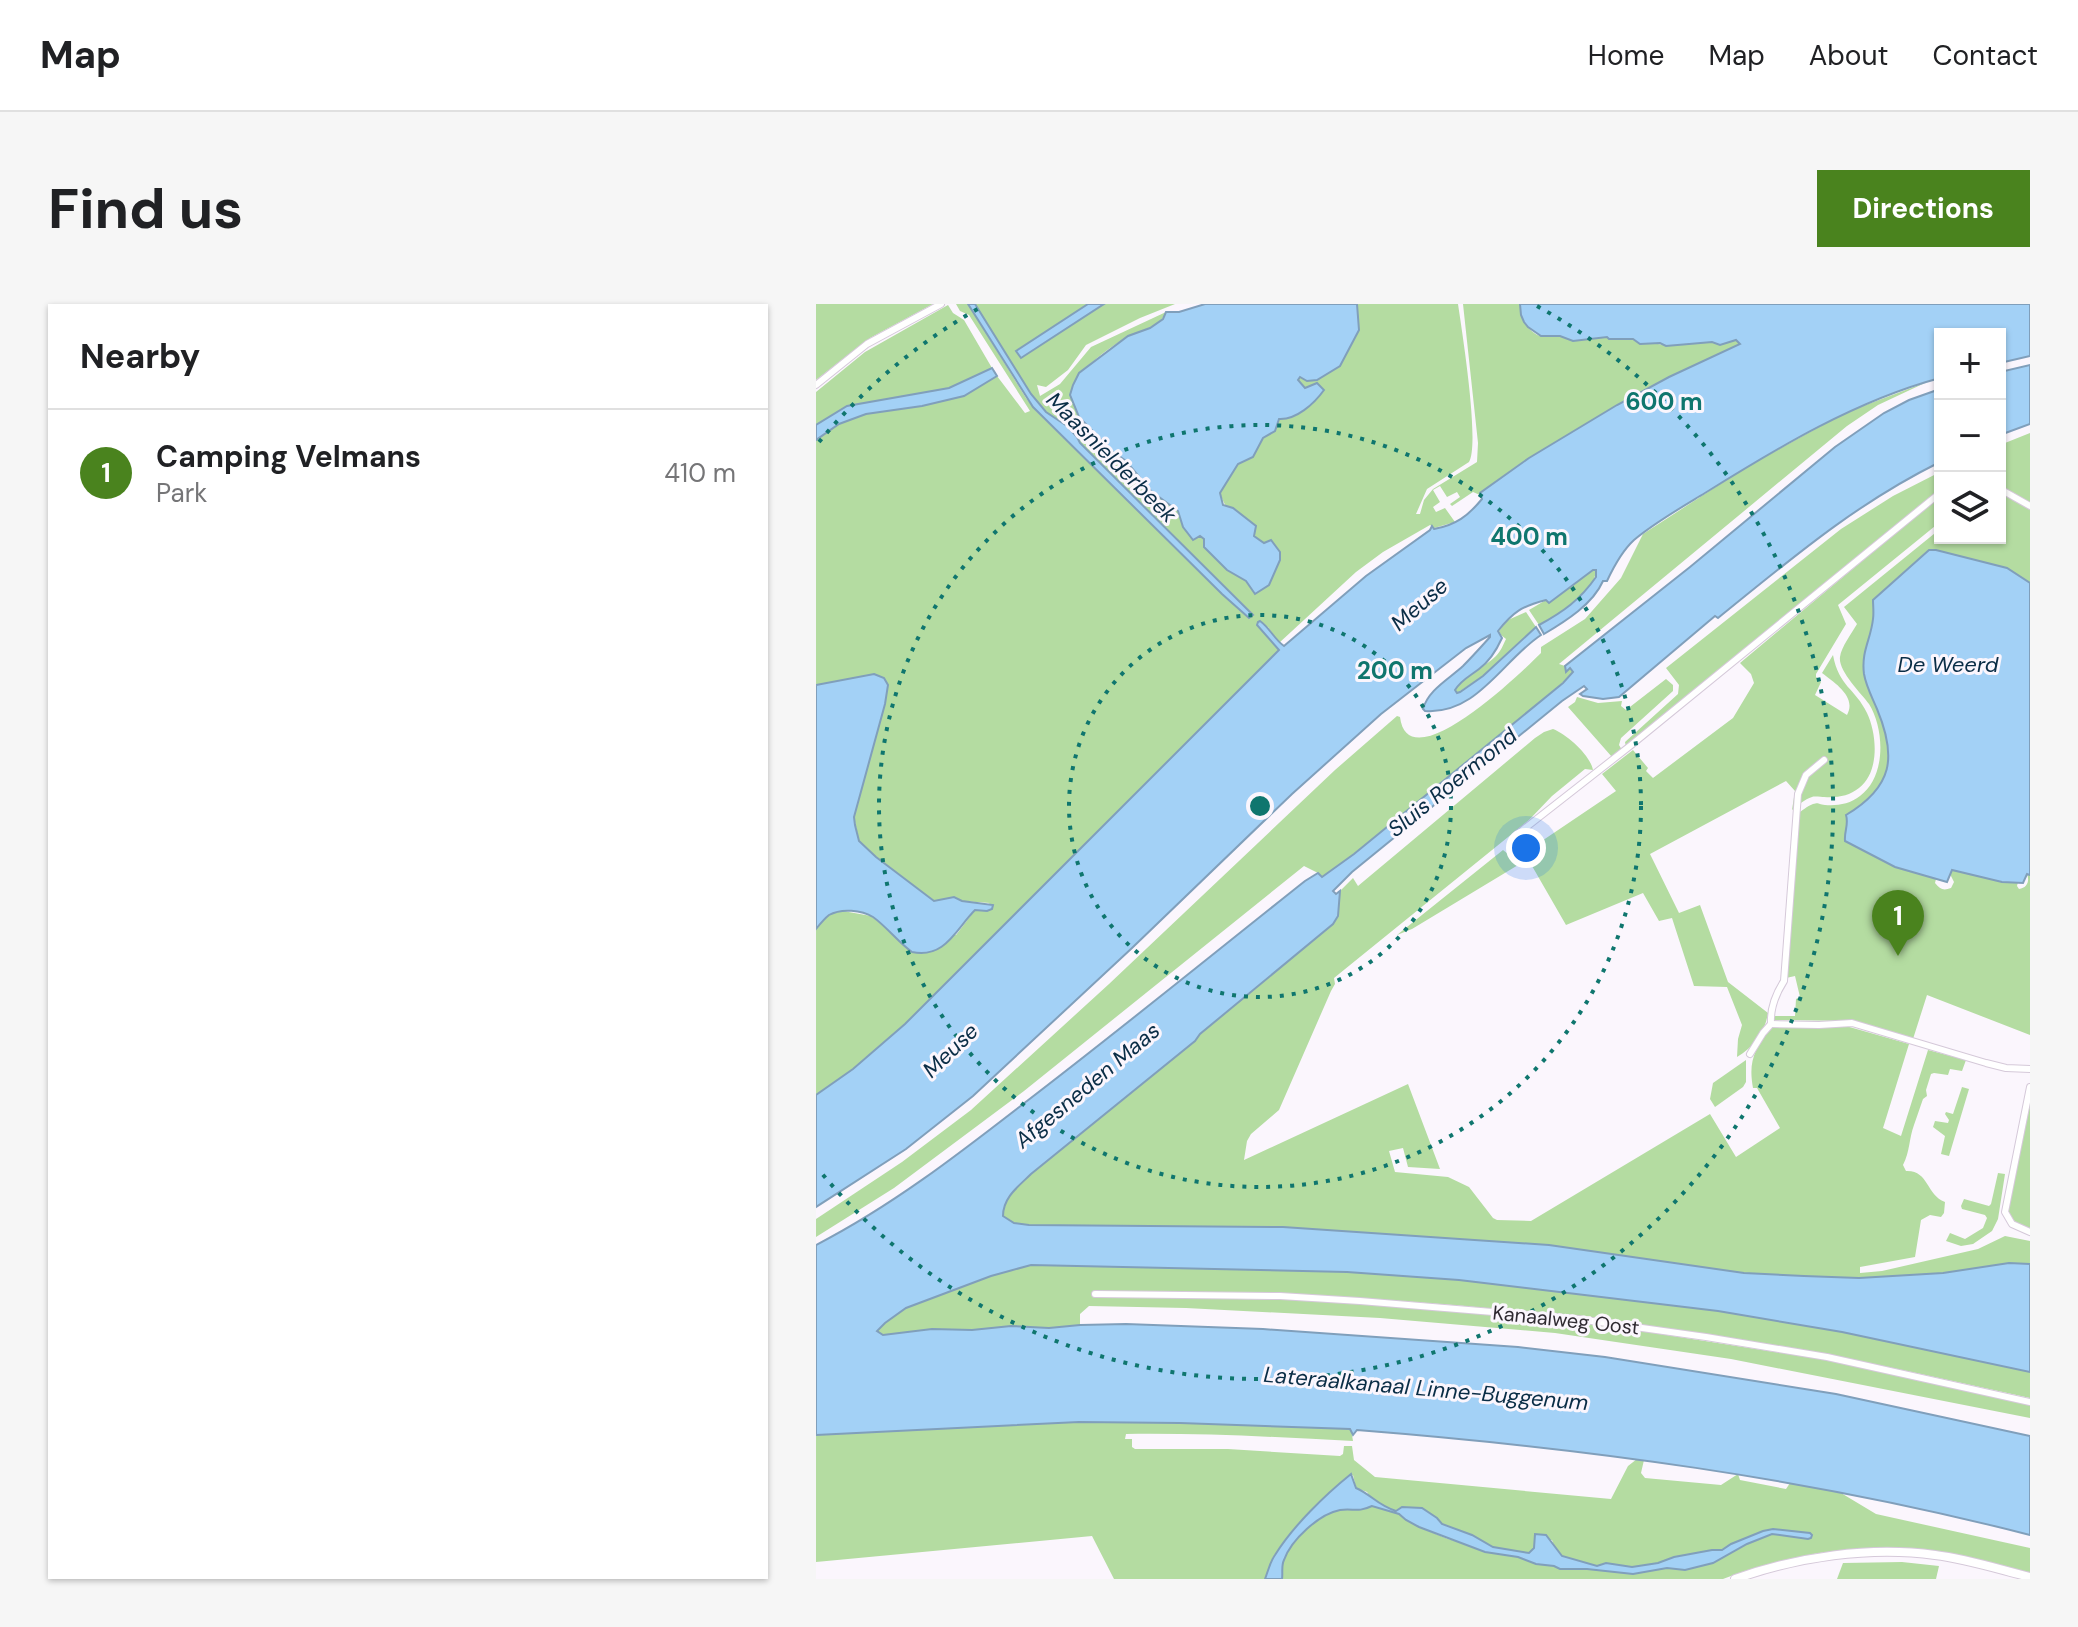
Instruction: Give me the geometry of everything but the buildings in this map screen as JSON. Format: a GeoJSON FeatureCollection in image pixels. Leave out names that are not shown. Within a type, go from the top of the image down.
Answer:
{"type":"FeatureCollection","features":[{"type":"Feature","properties":{"kind":"main road"},"geometry":{"type":"LineString","coordinates":[[1738,1579],[1805,1560],[1886,1552],[1956,1558],[2030,1577]]}},
{"type":"Feature","properties":{"kind":"street"},"geometry":{"type":"LineString","coordinates":[[816,385],[867,344],[941,304]]}},
{"type":"Feature","properties":{"kind":"street"},"geometry":{"type":"LineString","coordinates":[[2006,492],[2030,506]]}},
{"type":"Feature","properties":{"kind":"street"},"geometry":{"type":"LineString","coordinates":[[1515,836],[1934,498]]}},
{"type":"Feature","properties":{"kind":"street"},"geometry":{"type":"LineString","coordinates":[[1750,1054],[1771,1024],[1770,1012],[1784,981],[1798,794],[1806,775],[1824,760]]}},
{"type":"Feature","properties":{"kind":"street"},"geometry":{"type":"LineString","coordinates":[[1771,1024],[1852,1023],[1986,1063],[2030,1069]]}},
{"type":"Feature","properties":{"kind":"street"},"geometry":{"type":"LineString","coordinates":[[2030,1087],[2005,1212],[2012,1224],[2030,1232]]}},
{"type":"Feature","properties":{"kind":"street","name":"Kanaalweg Oost"},"geometry":{"type":"LineString","coordinates":[[1095,1294],[1293,1297],[1578,1319],[1827,1357],[2030,1402]]}},
{"type":"Feature","properties":{"kind":"green space"},"geometry":{"type":"Polygon","coordinates":[[[816,304],[933,304],[870,338],[816,380],[816,304]]]}},
{"type":"Feature","properties":{"kind":"green space"},"geometry":{"type":"Polygon","coordinates":[[[956,304],[968,304],[1036,411],[1250,618],[1253,614],[1080,443],[1067,426],[1046,412],[1031,394],[975,304],[1088,304],[1016,351],[1104,304],[1175,304],[1086,345],[1068,370],[1046,387],[1037,385],[1040,396],[1060,384],[1091,347],[1166,312],[1155,324],[1122,340],[1098,357],[1073,385],[1112,451],[1126,461],[1151,491],[1179,511],[1183,527],[1193,540],[1200,536],[1204,539],[1204,547],[1227,570],[1246,581],[1264,543],[1238,521],[1220,493],[1238,464],[1253,457],[1263,438],[1275,431],[1279,419],[1305,388],[1298,380],[1300,376],[1359,330],[1357,304],[1458,304],[1469,386],[1472,451],[1469,462],[1427,489],[1416,514],[1420,514],[1424,500],[1433,489],[1477,462],[1478,443],[1463,304],[1520,304],[1525,323],[1542,337],[1607,337],[1666,346],[1712,342],[1720,345],[1736,340],[1740,344],[1617,405],[1529,458],[1480,495],[1473,492],[1452,506],[1450,504],[1460,497],[1457,492],[1447,497],[1440,486],[1433,490],[1440,502],[1433,507],[1436,512],[1445,508],[1455,522],[1434,528],[1430,525],[1383,552],[1356,572],[1279,643],[1268,627],[1257,625],[1280,650],[905,1024],[853,1069],[816,1095],[816,929],[826,917],[843,911],[871,916],[881,924],[956,935],[975,910],[990,903],[962,901],[954,897],[934,901],[859,841],[854,817],[885,704],[874,674],[816,685],[816,440],[839,424],[866,414],[964,396],[997,376],[1025,413],[1030,411],[969,315],[960,311],[956,304]]]}},
{"type":"Feature","properties":{"kind":"green space"},"geometry":{"type":"Polygon","coordinates":[[[948,305],[953,313],[964,320],[992,368],[949,388],[847,406],[816,425],[816,392],[865,352],[948,305]]]}},
{"type":"Feature","properties":{"kind":"green space"},"geometry":{"type":"Polygon","coordinates":[[[1927,382],[1878,405],[1847,426],[1559,664],[1565,666],[1566,671],[1570,668],[1573,672],[1554,691],[1354,854],[1322,878],[1304,866],[1024,1091],[894,1188],[816,1237],[816,1219],[902,1162],[971,1110],[1335,770],[1397,716],[1408,734],[1423,737],[1467,716],[1530,664],[1541,653],[1541,647],[1585,619],[1621,578],[1643,534],[1745,468],[1828,422],[1927,382]]]}},
{"type":"Feature","properties":{"kind":"green space"},"geometry":{"type":"Polygon","coordinates":[[[2030,433],[2030,504],[2006,489],[2006,443],[2030,433]]]}},
{"type":"Feature","properties":{"kind":"green space"},"geometry":{"type":"Polygon","coordinates":[[[1934,475],[1934,494],[1626,747],[1625,742],[1678,694],[1679,685],[1666,668],[1841,529],[1893,496],[1934,475]]]}},
{"type":"Feature","properties":{"kind":"green space"},"geometry":{"type":"Polygon","coordinates":[[[2006,496],[2030,510],[2030,583],[2007,568],[1936,550],[1929,551],[1873,600],[1864,674],[1887,742],[1887,769],[1874,793],[1847,815],[1845,833],[1895,867],[1936,879],[1935,883],[1944,889],[1951,888],[1954,882],[1951,870],[2002,882],[2018,882],[2019,889],[2026,886],[2027,874],[2030,875],[2030,1035],[1927,995],[1913,1039],[1853,1021],[1773,1020],[1772,1016],[1795,1016],[1796,999],[1800,997],[1795,976],[1786,978],[1797,814],[1815,803],[1839,805],[1856,799],[1869,788],[1878,765],[1880,740],[1874,715],[1840,663],[1842,649],[1857,624],[1844,607],[1934,534],[1934,544],[2006,544],[2006,496]]]}},
{"type":"Feature","properties":{"kind":"green space"},"geometry":{"type":"Polygon","coordinates":[[[1934,501],[1934,527],[1838,605],[1846,624],[1816,674],[1821,682],[1815,695],[1847,715],[1847,696],[1822,673],[1833,655],[1843,681],[1867,713],[1875,752],[1866,781],[1847,795],[1813,797],[1792,810],[1795,791],[1786,781],[1650,854],[1679,913],[1700,905],[1728,982],[1768,1013],[1761,1033],[1749,1049],[1737,1057],[1742,1025],[1727,987],[1694,986],[1672,918],[1659,921],[1643,893],[1566,925],[1528,859],[1397,935],[1503,850],[1512,857],[1524,853],[1616,791],[1602,774],[1633,750],[1653,778],[1733,718],[1754,683],[1751,674],[1740,663],[1934,501]]]}},
{"type":"Feature","properties":{"kind":"green space"},"geometry":{"type":"Polygon","coordinates":[[[1593,570],[1596,571],[1594,580],[1582,596],[1539,625],[1529,610],[1546,600],[1549,603],[1593,570]]]}},
{"type":"Feature","properties":{"kind":"green space"},"geometry":{"type":"Polygon","coordinates":[[[1526,612],[1536,627],[1483,676],[1457,693],[1455,690],[1463,680],[1499,652],[1506,639],[1499,631],[1508,620],[1526,612]]]}},
{"type":"Feature","properties":{"kind":"green space"},"geometry":{"type":"Polygon","coordinates":[[[1666,679],[1673,685],[1673,691],[1621,738],[1619,745],[1622,750],[1612,757],[1568,707],[1577,697],[1598,703],[1622,701],[1621,706],[1626,710],[1666,679]]]}},
{"type":"Feature","properties":{"kind":"green space"},"geometry":{"type":"Polygon","coordinates":[[[1553,729],[1578,746],[1593,770],[1585,769],[1529,820],[1334,978],[1335,984],[1279,1110],[1251,1134],[1244,1160],[1408,1084],[1440,1169],[1408,1167],[1403,1148],[1389,1151],[1395,1172],[1448,1177],[1469,1187],[1493,1218],[1531,1221],[1710,1114],[1736,1157],[1780,1128],[1757,1088],[1753,1088],[1751,1070],[1754,1056],[1769,1028],[1846,1026],[1909,1044],[1883,1128],[1901,1136],[1928,1050],[1966,1060],[1962,1071],[1950,1069],[1948,1075],[1931,1074],[1927,1096],[1916,1118],[1903,1165],[1906,1171],[1919,1174],[1934,1194],[1945,1202],[1944,1213],[1941,1217],[1930,1215],[1921,1220],[1915,1257],[1860,1267],[1860,1273],[1882,1271],[1978,1249],[2005,1236],[2030,1241],[2030,1264],[2009,1263],[1943,1273],[1859,1278],[1804,1276],[1744,1273],[1549,1245],[1283,1227],[1029,1225],[1014,1223],[1003,1216],[1009,1198],[1031,1174],[1333,924],[1338,916],[1340,891],[1353,878],[1358,886],[1535,738],[1553,729]]]}},
{"type":"Feature","properties":{"kind":"green space"},"geometry":{"type":"Polygon","coordinates":[[[1746,1060],[1746,1082],[1743,1087],[1715,1107],[1710,1099],[1713,1083],[1746,1060]]]}},
{"type":"Feature","properties":{"kind":"green space"},"geometry":{"type":"Polygon","coordinates":[[[1962,1087],[1969,1089],[1949,1156],[1941,1154],[1945,1136],[1933,1127],[1935,1121],[1948,1123],[1945,1114],[1953,1114],[1962,1087]]]}},
{"type":"Feature","properties":{"kind":"green space"},"geometry":{"type":"Polygon","coordinates":[[[2030,1105],[2030,1228],[2016,1222],[2008,1209],[2030,1105]]]}},
{"type":"Feature","properties":{"kind":"green space"},"geometry":{"type":"Polygon","coordinates":[[[1998,1173],[2005,1174],[1998,1219],[1992,1231],[1973,1244],[1961,1246],[1946,1241],[1950,1233],[1965,1239],[1983,1228],[1987,1218],[1985,1215],[1962,1209],[1961,1206],[1964,1199],[1989,1206],[1998,1173]]]}},
{"type":"Feature","properties":{"kind":"green space"},"geometry":{"type":"Polygon","coordinates":[[[1031,1265],[1347,1272],[1459,1280],[1718,1311],[1842,1332],[2030,1372],[2030,1398],[1793,1349],[1651,1327],[1508,1310],[1293,1295],[1094,1292],[1092,1296],[1338,1301],[1590,1323],[1840,1362],[2030,1403],[2030,1418],[1731,1359],[1555,1333],[1380,1318],[1089,1306],[1080,1314],[1080,1325],[932,1329],[883,1335],[877,1331],[906,1308],[991,1276],[1031,1265]]]}},
{"type":"Feature","properties":{"kind":"green space"},"geometry":{"type":"Polygon","coordinates":[[[1079,1422],[1351,1429],[1353,1441],[1154,1434],[1126,1434],[1125,1439],[1132,1439],[1135,1449],[1228,1449],[1340,1456],[1344,1446],[1352,1446],[1354,1460],[1375,1477],[1611,1499],[1628,1466],[1637,1459],[1644,1460],[1641,1473],[1645,1478],[1721,1485],[1738,1474],[1740,1480],[1786,1489],[1790,1483],[1841,1493],[1876,1514],[2030,1548],[2030,1573],[1936,1552],[1873,1548],[1795,1558],[1723,1579],[1282,1579],[1288,1552],[1299,1536],[1315,1522],[1332,1512],[1372,1506],[1399,1514],[1419,1527],[1448,1539],[1536,1564],[1560,1569],[1633,1574],[1667,1568],[1685,1570],[1772,1534],[1808,1539],[1812,1536],[1810,1533],[1763,1531],[1722,1550],[1632,1567],[1606,1563],[1597,1566],[1562,1556],[1556,1551],[1552,1540],[1536,1542],[1529,1553],[1493,1547],[1442,1524],[1422,1508],[1391,1510],[1373,1501],[1367,1492],[1356,1488],[1353,1475],[1344,1479],[1288,1538],[1273,1557],[1265,1579],[1114,1579],[1092,1536],[816,1562],[816,1435],[1079,1422]]]}},
{"type":"Feature","properties":{"kind":"green space"},"geometry":{"type":"Polygon","coordinates":[[[1902,1562],[1939,1566],[1936,1579],[1837,1579],[1843,1563],[1902,1562]]]}},
{"type":"Feature","properties":{"kind":"water"},"geometry":{"type":"Polygon","coordinates":[[[968,304],[975,304],[1031,394],[1046,412],[1067,426],[1080,443],[1253,615],[1249,618],[1222,594],[1033,407],[968,304]]]}},
{"type":"Feature","properties":{"kind":"water"},"geometry":{"type":"Polygon","coordinates":[[[1088,304],[1104,304],[1021,358],[1016,351],[1088,304]]]}},
{"type":"Feature","properties":{"kind":"water"},"geometry":{"type":"Polygon","coordinates":[[[1205,304],[1357,304],[1359,330],[1340,366],[1317,380],[1307,381],[1300,377],[1298,380],[1305,388],[1317,383],[1324,390],[1304,410],[1292,417],[1279,419],[1275,431],[1263,438],[1253,457],[1238,464],[1220,493],[1223,505],[1233,508],[1256,526],[1254,536],[1264,543],[1271,540],[1280,552],[1280,560],[1269,585],[1255,594],[1246,581],[1227,570],[1204,547],[1204,539],[1200,536],[1193,540],[1183,527],[1178,511],[1151,491],[1126,461],[1079,417],[1070,395],[1079,373],[1128,336],[1150,328],[1163,319],[1166,312],[1179,312],[1205,304]]]}},
{"type":"Feature","properties":{"kind":"water","name":"Meuse"},"geometry":{"type":"Polygon","coordinates":[[[1520,304],[2030,304],[2030,356],[2006,362],[2006,328],[1934,328],[1934,380],[1878,399],[1818,427],[1668,515],[1630,544],[1607,581],[1603,581],[1586,604],[1544,634],[1539,625],[1577,599],[1596,577],[1596,570],[1549,603],[1546,600],[1519,611],[1498,631],[1502,638],[1490,659],[1463,681],[1455,690],[1457,693],[1483,676],[1536,627],[1541,635],[1475,695],[1443,710],[1425,711],[1426,702],[1434,690],[1463,666],[1490,635],[1466,648],[1381,714],[1292,794],[973,1096],[906,1149],[816,1207],[816,1095],[853,1069],[905,1024],[1279,650],[1257,625],[1258,622],[1284,646],[1366,576],[1432,526],[1434,529],[1449,525],[1466,515],[1482,499],[1480,493],[1529,458],[1617,405],[1740,344],[1736,340],[1720,345],[1712,342],[1666,346],[1607,337],[1573,341],[1560,336],[1541,336],[1528,327],[1521,315],[1520,304]]]}},
{"type":"Feature","properties":{"kind":"water"},"geometry":{"type":"Polygon","coordinates":[[[2030,365],[2030,424],[2006,433],[2006,400],[2006,371],[2030,365]]]}},
{"type":"Feature","properties":{"kind":"water"},"geometry":{"type":"Polygon","coordinates":[[[992,368],[997,376],[964,396],[866,414],[839,424],[816,440],[816,425],[847,406],[949,388],[992,368]]]}},
{"type":"Feature","properties":{"kind":"water"},"geometry":{"type":"Polygon","coordinates":[[[1934,391],[1934,465],[1880,496],[1824,534],[1718,618],[1715,616],[1619,697],[1603,699],[1583,696],[1580,694],[1587,689],[1584,686],[1562,701],[1352,872],[1333,891],[1336,894],[1340,891],[1338,916],[1333,924],[1031,1174],[1009,1198],[1003,1216],[1014,1223],[1029,1225],[1283,1227],[1549,1245],[1744,1273],[1804,1276],[1859,1278],[1943,1273],[2009,1263],[2030,1264],[2030,1372],[1842,1332],[1718,1311],[1459,1280],[1347,1272],[1031,1265],[991,1276],[906,1308],[877,1331],[883,1335],[932,1329],[1126,1324],[1263,1329],[1518,1347],[1605,1357],[1836,1394],[2030,1436],[2030,1535],[1780,1481],[1527,1446],[1357,1430],[1353,1435],[1350,1429],[1079,1422],[816,1435],[816,1245],[872,1213],[951,1159],[1305,881],[1318,873],[1322,877],[1354,854],[1563,683],[1573,672],[1570,668],[1566,672],[1565,666],[1835,447],[1884,413],[1934,391]]]}},
{"type":"Feature","properties":{"kind":"water","name":"De Weerd"},"geometry":{"type":"Polygon","coordinates":[[[1929,550],[2007,568],[2030,583],[2030,875],[2027,874],[2023,883],[2002,882],[1952,870],[1947,882],[1895,867],[1845,841],[1846,815],[1873,793],[1887,770],[1887,742],[1864,674],[1873,600],[1929,550]]]}},
{"type":"Feature","properties":{"kind":"water"},"geometry":{"type":"Polygon","coordinates":[[[874,674],[884,678],[888,685],[854,817],[859,841],[934,901],[954,897],[993,905],[987,911],[975,910],[949,941],[923,953],[912,952],[873,917],[857,911],[834,913],[816,929],[816,685],[874,674]]]}},
{"type":"Feature","properties":{"kind":"water"},"geometry":{"type":"Polygon","coordinates":[[[1351,1474],[1356,1488],[1389,1509],[1422,1508],[1442,1524],[1493,1547],[1529,1553],[1534,1548],[1535,1534],[1546,1535],[1562,1556],[1597,1566],[1606,1563],[1632,1567],[1722,1550],[1773,1529],[1812,1535],[1808,1539],[1772,1534],[1713,1563],[1685,1570],[1667,1568],[1633,1574],[1560,1569],[1518,1557],[1485,1552],[1419,1527],[1399,1514],[1372,1506],[1332,1512],[1315,1522],[1299,1536],[1288,1552],[1282,1579],[1265,1579],[1273,1558],[1291,1533],[1320,1501],[1351,1474]]]}},
{"type":"Feature","properties":{"kind":"place","name":"Camping Velmans"},"geometry":{"type":"Point","coordinates":[1898,956]}},
{"type":"Feature","properties":{"kind":"water label","name":"Maasnielderbeek"},"geometry":{"type":"Point","coordinates":[1112,457]}},
{"type":"Feature","properties":{"kind":"water label","name":"Sluis Roermond"},"geometry":{"type":"Point","coordinates":[1452,782]}},
{"type":"Feature","properties":{"kind":"water label","name":"Afgesneden Maas"},"geometry":{"type":"Point","coordinates":[1087,1085]}},
{"type":"Feature","properties":{"kind":"water label","name":"Lateraalkanaal Linne-Buggenum"},"geometry":{"type":"Point","coordinates":[1426,1388]}}]}
